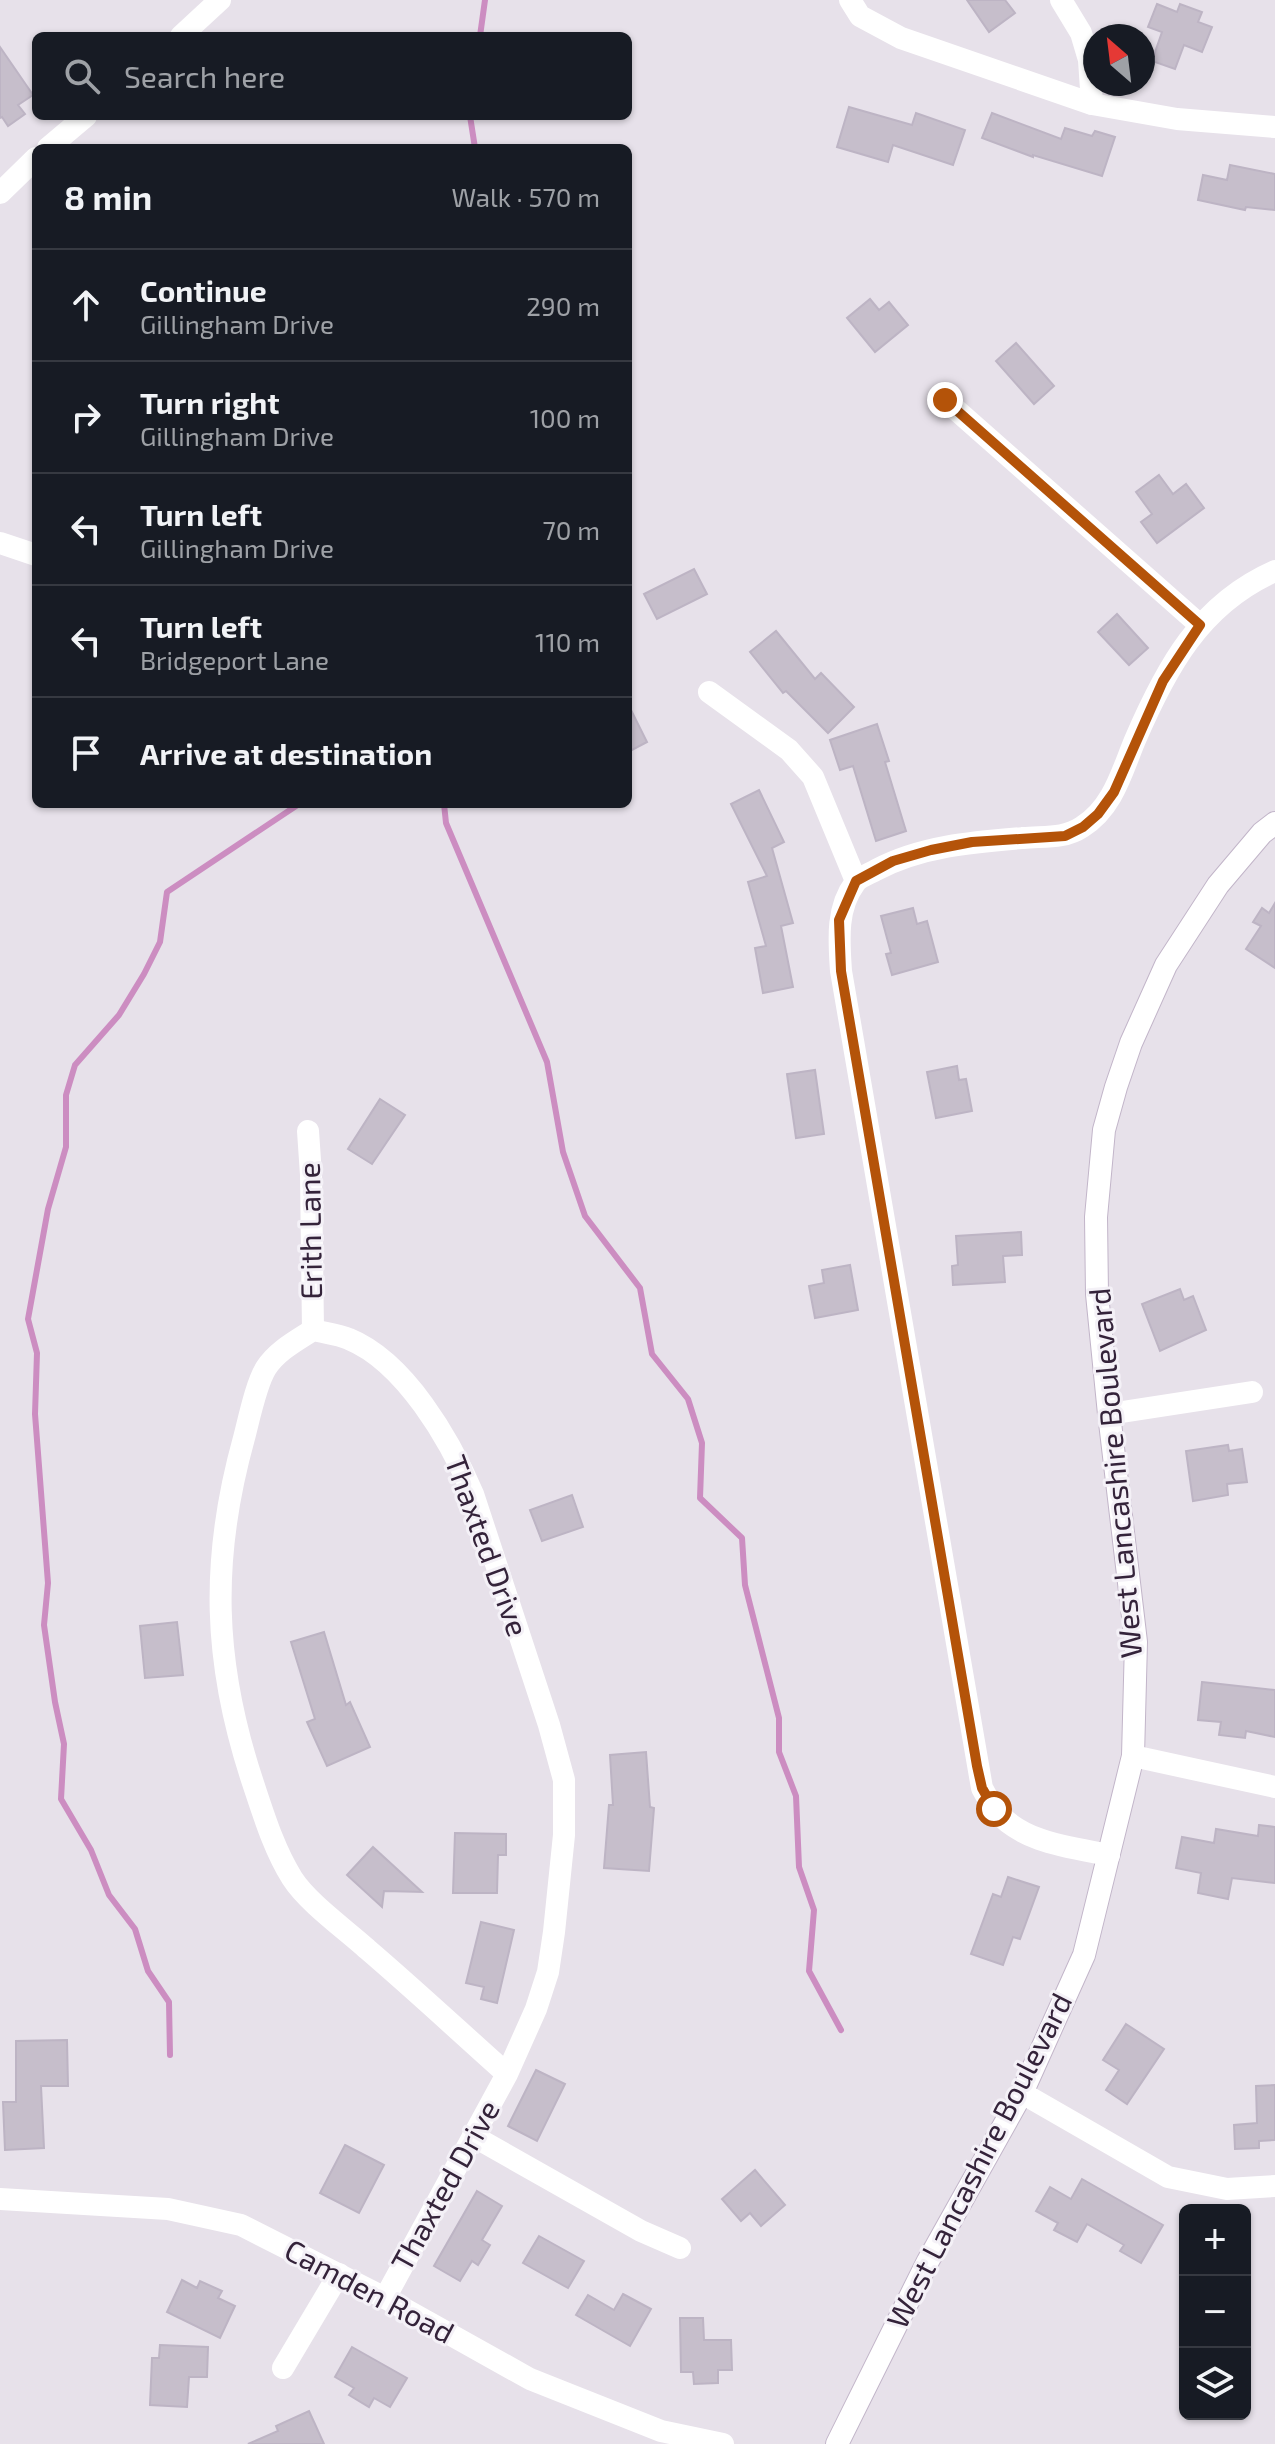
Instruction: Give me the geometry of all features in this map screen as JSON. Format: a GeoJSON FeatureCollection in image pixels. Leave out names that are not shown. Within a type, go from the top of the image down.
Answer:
{"type":"FeatureCollection","features":[{"type":"Feature","properties":{"kind":"street"},"geometry":{"type":"LineString","coordinates":[[185,32],[220,0]]}},
{"type":"Feature","properties":{"kind":"street"},"geometry":{"type":"LineString","coordinates":[[850,0],[860,16],[901,38],[1092,104],[1177,119],[1275,127]]}},
{"type":"Feature","properties":{"kind":"street"},"geometry":{"type":"LineString","coordinates":[[1061,0],[1081,33],[1089,60],[1092,104]]}},
{"type":"Feature","properties":{"kind":"street"},"geometry":{"type":"LineString","coordinates":[[53,144],[81,120]]}},
{"type":"Feature","properties":{"kind":"street"},"geometry":{"type":"LineString","coordinates":[[0,193],[32,162]]}},
{"type":"Feature","properties":{"kind":"street"},"geometry":{"type":"LineString","coordinates":[[945,400],[1200,625]]}},
{"type":"Feature","properties":{"kind":"street"},"geometry":{"type":"LineString","coordinates":[[0,543],[32,554]]}},
{"type":"Feature","properties":{"kind":"street"},"geometry":{"type":"LineString","coordinates":[[1109,1855],[1041,1840],[1015,1827],[994,1809],[982,1788],[841,971],[839,920],[856,881],[893,861],[972,842],[1065,836],[1083,827],[1098,814],[1114,792],[1163,681],[1200,625],[1227,600],[1275,571]]}},
{"type":"Feature","properties":{"kind":"street"},"geometry":{"type":"LineString","coordinates":[[709,692],[789,750],[813,777],[856,881]]}},
{"type":"Feature","properties":{"kind":"street","name":"West Lancashire Boulevard"},"geometry":{"type":"LineString","coordinates":[[837,2444],[928,2261],[1022,2093],[1084,1955],[1133,1756],[1136,1642],[1097,1294],[1096,1217],[1104,1130],[1131,1043],[1166,965],[1218,885],[1271,834]]}},
{"type":"Feature","properties":{"kind":"street","name":"Erith Lane"},"geometry":{"type":"LineString","coordinates":[[308,1131],[313,1330]]}},
{"type":"Feature","properties":{"kind":"street","name":"Thaxted Drive"},"geometry":{"type":"LineString","coordinates":[[385,2298],[507,2074],[536,2009],[548,1972],[554,1932],[564,1835],[564,1780],[473,1494],[457,1458],[436,1422],[407,1385],[372,1351],[347,1338],[313,1330],[284,1348],[266,1369],[237,1460],[221,1548],[220,1622],[225,1680],[237,1738],[278,1853],[294,1882],[507,2074]]}},
{"type":"Feature","properties":{"kind":"street"},"geometry":{"type":"LineString","coordinates":[[1109,1414],[1252,1392]]}},
{"type":"Feature","properties":{"kind":"street"},"geometry":{"type":"LineString","coordinates":[[1133,1756],[1275,1787]]}},
{"type":"Feature","properties":{"kind":"street"},"geometry":{"type":"LineString","coordinates":[[1022,2093],[1168,2177],[1227,2189],[1275,2186]]}},
{"type":"Feature","properties":{"kind":"street"},"geometry":{"type":"LineString","coordinates":[[473,2136],[641,2231],[680,2248]]}},
{"type":"Feature","properties":{"kind":"street","name":"Camden Road"},"geometry":{"type":"LineString","coordinates":[[0,2199],[168,2209],[241,2225],[385,2298],[530,2379],[661,2431],[723,2444]]}},
{"type":"Feature","properties":{"kind":"street"},"geometry":{"type":"LineString","coordinates":[[283,2368],[339,2274]]}},
{"type":"Feature","properties":{"kind":"building"},"geometry":{"type":"Polygon","coordinates":[[[967,0],[1005,0],[1015,13],[989,32],[967,0]]]}},
{"type":"Feature","properties":{"kind":"building"},"geometry":{"type":"Polygon","coordinates":[[[1157,4],[1177,12],[1180,4],[1202,12],[1198,22],[1212,27],[1202,52],[1184,45],[1175,69],[1155,62],[1162,32],[1155,30],[1155,24],[1149,24],[1157,4]]]}},
{"type":"Feature","properties":{"kind":"building"},"geometry":{"type":"Polygon","coordinates":[[[0,47],[32,96],[18,105],[25,114],[8,126],[0,118],[0,47]]]}},
{"type":"Feature","properties":{"kind":"building"},"geometry":{"type":"Polygon","coordinates":[[[849,107],[912,125],[916,113],[965,130],[953,165],[893,145],[888,162],[837,147],[849,107]]]}},
{"type":"Feature","properties":{"kind":"building"},"geometry":{"type":"Polygon","coordinates":[[[992,113],[1061,139],[1065,128],[1092,136],[1095,131],[1115,137],[1102,176],[1033,157],[982,138],[992,113]]]}},
{"type":"Feature","properties":{"kind":"building"},"geometry":{"type":"Polygon","coordinates":[[[1230,165],[1275,174],[1275,210],[1246,207],[1245,210],[1198,200],[1203,175],[1227,180],[1230,165]]]}},
{"type":"Feature","properties":{"kind":"building"},"geometry":{"type":"Polygon","coordinates":[[[870,299],[879,310],[889,302],[908,325],[875,352],[847,318],[870,299]]]}},
{"type":"Feature","properties":{"kind":"building"},"geometry":{"type":"Polygon","coordinates":[[[1016,343],[1054,386],[1034,404],[996,361],[1016,343]]]}},
{"type":"Feature","properties":{"kind":"building"},"geometry":{"type":"Polygon","coordinates":[[[1159,475],[1173,494],[1186,484],[1204,508],[1157,543],[1141,522],[1152,514],[1136,492],[1159,475]]]}},
{"type":"Feature","properties":{"kind":"building"},"geometry":{"type":"Polygon","coordinates":[[[694,569],[707,594],[657,619],[644,594],[694,569]]]}},
{"type":"Feature","properties":{"kind":"building"},"geometry":{"type":"Polygon","coordinates":[[[1117,614],[1148,648],[1129,665],[1098,632],[1117,614]]]}},
{"type":"Feature","properties":{"kind":"building"},"geometry":{"type":"Polygon","coordinates":[[[776,631],[815,679],[821,673],[854,707],[828,733],[786,691],[783,693],[750,652],[776,631]]]}},
{"type":"Feature","properties":{"kind":"building"},"geometry":{"type":"Polygon","coordinates":[[[632,712],[647,742],[632,750],[632,712]]]}},
{"type":"Feature","properties":{"kind":"building"},"geometry":{"type":"Polygon","coordinates":[[[877,724],[906,831],[876,841],[853,766],[840,770],[830,740],[877,724]]]}},
{"type":"Feature","properties":{"kind":"building"},"geometry":{"type":"Polygon","coordinates":[[[759,790],[784,842],[772,848],[793,923],[781,926],[793,987],[763,993],[755,948],[766,946],[748,882],[767,876],[731,804],[759,790]]]}},
{"type":"Feature","properties":{"kind":"building"},"geometry":{"type":"Polygon","coordinates":[[[1275,903],[1275,968],[1246,949],[1261,926],[1253,922],[1262,908],[1269,913],[1275,903]]]}},
{"type":"Feature","properties":{"kind":"building"},"geometry":{"type":"Polygon","coordinates":[[[913,908],[917,924],[927,921],[938,962],[892,975],[886,954],[891,953],[881,916],[913,908]]]}},
{"type":"Feature","properties":{"kind":"building"},"geometry":{"type":"Polygon","coordinates":[[[957,1066],[959,1080],[966,1079],[972,1111],[936,1118],[927,1072],[957,1066]]]}},
{"type":"Feature","properties":{"kind":"building"},"geometry":{"type":"Polygon","coordinates":[[[815,1070],[824,1134],[796,1138],[787,1074],[815,1070]]]}},
{"type":"Feature","properties":{"kind":"building"},"geometry":{"type":"Polygon","coordinates":[[[380,1099],[405,1115],[372,1164],[348,1149],[380,1099]]]}},
{"type":"Feature","properties":{"kind":"building"},"geometry":{"type":"Polygon","coordinates":[[[1021,1232],[1022,1255],[1003,1256],[1005,1282],[953,1285],[952,1266],[958,1265],[956,1236],[1021,1232]]]}},
{"type":"Feature","properties":{"kind":"building"},"geometry":{"type":"Polygon","coordinates":[[[850,1265],[858,1310],[815,1318],[809,1286],[824,1283],[822,1270],[850,1265]]]}},
{"type":"Feature","properties":{"kind":"building"},"geometry":{"type":"Polygon","coordinates":[[[1180,1289],[1184,1300],[1193,1296],[1206,1330],[1160,1351],[1142,1304],[1180,1289]]]}},
{"type":"Feature","properties":{"kind":"building"},"geometry":{"type":"Polygon","coordinates":[[[1228,1445],[1229,1451],[1242,1449],[1247,1482],[1227,1484],[1228,1495],[1193,1501],[1186,1451],[1228,1445]]]}},
{"type":"Feature","properties":{"kind":"building"},"geometry":{"type":"Polygon","coordinates":[[[572,1495],[583,1527],[542,1541],[530,1510],[572,1495]]]}},
{"type":"Feature","properties":{"kind":"building"},"geometry":{"type":"Polygon","coordinates":[[[177,1622],[183,1675],[145,1678],[140,1626],[177,1622]]]}},
{"type":"Feature","properties":{"kind":"building"},"geometry":{"type":"Polygon","coordinates":[[[324,1632],[346,1705],[350,1702],[370,1747],[327,1766],[307,1722],[315,1719],[291,1642],[324,1632]]]}},
{"type":"Feature","properties":{"kind":"building"},"geometry":{"type":"Polygon","coordinates":[[[1202,1682],[1275,1690],[1275,1737],[1246,1731],[1245,1738],[1219,1735],[1221,1722],[1198,1720],[1202,1682]]]}},
{"type":"Feature","properties":{"kind":"building"},"geometry":{"type":"Polygon","coordinates":[[[646,1752],[650,1807],[654,1808],[649,1871],[604,1868],[609,1805],[613,1805],[610,1755],[646,1752]]]}},
{"type":"Feature","properties":{"kind":"building"},"geometry":{"type":"Polygon","coordinates":[[[1259,1825],[1275,1827],[1275,1883],[1232,1878],[1228,1899],[1198,1893],[1201,1873],[1176,1868],[1182,1837],[1214,1843],[1216,1829],[1258,1836],[1259,1825]]]}},
{"type":"Feature","properties":{"kind":"building"},"geometry":{"type":"Polygon","coordinates":[[[455,1833],[506,1834],[506,1855],[498,1855],[497,1893],[453,1893],[455,1833]]]}},
{"type":"Feature","properties":{"kind":"building"},"geometry":{"type":"Polygon","coordinates":[[[373,1847],[422,1892],[384,1891],[382,1907],[347,1875],[373,1847]]]}},
{"type":"Feature","properties":{"kind":"building"},"geometry":{"type":"Polygon","coordinates":[[[1008,1877],[1039,1887],[1020,1939],[1013,1937],[1003,1965],[971,1954],[993,1894],[1001,1897],[1008,1877]]]}},
{"type":"Feature","properties":{"kind":"building"},"geometry":{"type":"Polygon","coordinates":[[[481,1922],[514,1930],[497,2003],[481,1999],[484,1987],[466,1983],[481,1922]]]}},
{"type":"Feature","properties":{"kind":"building"},"geometry":{"type":"Polygon","coordinates":[[[1126,2024],[1164,2049],[1127,2104],[1106,2090],[1119,2070],[1103,2060],[1126,2024]]]}},
{"type":"Feature","properties":{"kind":"building"},"geometry":{"type":"Polygon","coordinates":[[[67,2040],[68,2086],[41,2086],[44,2148],[5,2150],[3,2102],[16,2102],[16,2041],[67,2040]]]}},
{"type":"Feature","properties":{"kind":"building"},"geometry":{"type":"Polygon","coordinates":[[[536,2070],[565,2084],[537,2141],[508,2126],[536,2070]]]}},
{"type":"Feature","properties":{"kind":"building"},"geometry":{"type":"Polygon","coordinates":[[[1275,2085],[1275,2140],[1259,2141],[1259,2148],[1235,2149],[1234,2125],[1257,2123],[1256,2086],[1275,2085]]]}},
{"type":"Feature","properties":{"kind":"building"},"geometry":{"type":"Polygon","coordinates":[[[345,2145],[384,2165],[359,2213],[320,2193],[345,2145]]]}},
{"type":"Feature","properties":{"kind":"building"},"geometry":{"type":"Polygon","coordinates":[[[755,2170],[785,2205],[761,2226],[750,2213],[741,2221],[722,2199],[755,2170]]]}},
{"type":"Feature","properties":{"kind":"building"},"geometry":{"type":"Polygon","coordinates":[[[1082,2179],[1163,2225],[1141,2263],[1120,2251],[1124,2245],[1087,2224],[1077,2242],[1054,2230],[1058,2223],[1036,2211],[1050,2187],[1071,2199],[1082,2179]]]}},
{"type":"Feature","properties":{"kind":"building"},"geometry":{"type":"Polygon","coordinates":[[[477,2191],[502,2206],[482,2240],[490,2245],[478,2265],[472,2261],[460,2281],[434,2266],[477,2191]]]}},
{"type":"Feature","properties":{"kind":"building"},"geometry":{"type":"Polygon","coordinates":[[[539,2236],[584,2261],[568,2288],[523,2263],[539,2236]]]}},
{"type":"Feature","properties":{"kind":"building"},"geometry":{"type":"Polygon","coordinates":[[[182,2280],[197,2288],[200,2281],[222,2291],[218,2298],[235,2306],[220,2338],[167,2312],[182,2280]]]}},
{"type":"Feature","properties":{"kind":"building"},"geometry":{"type":"Polygon","coordinates":[[[623,2294],[651,2309],[630,2346],[576,2315],[588,2295],[614,2310],[623,2294]]]}},
{"type":"Feature","properties":{"kind":"building"},"geometry":{"type":"Polygon","coordinates":[[[680,2318],[703,2318],[704,2340],[731,2340],[732,2370],[718,2370],[718,2383],[694,2384],[693,2372],[681,2372],[680,2318]]]}},
{"type":"Feature","properties":{"kind":"building"},"geometry":{"type":"Polygon","coordinates":[[[160,2345],[208,2347],[207,2377],[189,2377],[187,2407],[150,2405],[152,2358],[159,2358],[160,2345]]]}},
{"type":"Feature","properties":{"kind":"building"},"geometry":{"type":"Polygon","coordinates":[[[352,2347],[407,2378],[390,2407],[374,2398],[369,2407],[349,2395],[354,2388],[335,2377],[352,2347]]]}},
{"type":"Feature","properties":{"kind":"building"},"geometry":{"type":"Polygon","coordinates":[[[309,2411],[324,2444],[248,2444],[278,2431],[276,2426],[309,2411]]]}},
{"type":"Feature","properties":{"kind":"waterway"},"geometry":{"type":"LineString","coordinates":[[481,32],[485,0]]}},
{"type":"Feature","properties":{"kind":"waterway"},"geometry":{"type":"LineString","coordinates":[[471,120],[474,144]]}},
{"type":"Feature","properties":{"kind":"waterway"},"geometry":{"type":"LineString","coordinates":[[170,2055],[169,2002],[148,1971],[135,1929],[109,1895],[91,1850],[61,1799],[64,1744],[44,1625],[48,1583],[35,1414],[37,1353],[28,1319],[48,1209],[66,1147],[66,1095],[75,1065],[119,1015],[144,974],[160,942],[167,892],[293,808]]}},
{"type":"Feature","properties":{"kind":"waterway"},"geometry":{"type":"LineString","coordinates":[[444,808],[446,823],[547,1062],[563,1152],[585,1216],[640,1288],[652,1354],[688,1399],[702,1443],[700,1498],[742,1538],[745,1585],[779,1718],[779,1752],[796,1796],[799,1867],[814,1910],[809,1971],[841,2030]]}},
{"type":"Feature","properties":{"kind":"route"},"geometry":{"type":"LineString","coordinates":[[945,400],[1200,625],[1163,681],[1114,792],[1098,814],[1083,827],[1065,836],[972,842],[893,861],[856,881],[839,920],[841,971],[977,1766],[982,1788],[994,1809]]}}]}
